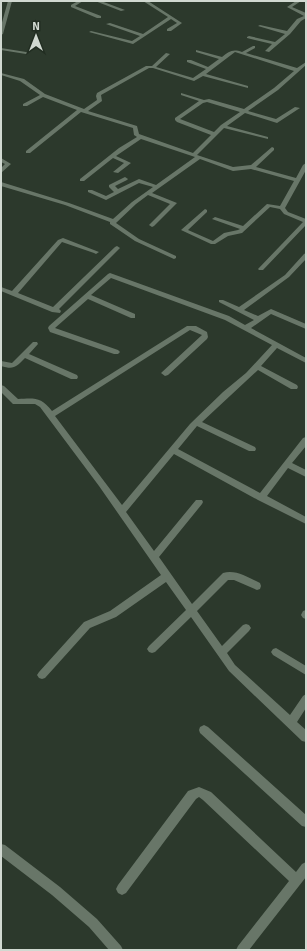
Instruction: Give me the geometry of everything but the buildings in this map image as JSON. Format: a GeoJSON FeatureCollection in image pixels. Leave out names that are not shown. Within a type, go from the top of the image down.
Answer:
{"type":"FeatureCollection","features":[{"type":"Feature","properties":{"kind":"street"},"geometry":{"type":"LineString","coordinates":[[1,34],[10,1]]}},
{"type":"Feature","properties":{"kind":"street"},"geometry":{"type":"LineString","coordinates":[[81,1],[72,6],[99,17]]}},
{"type":"Feature","properties":{"kind":"street"},"geometry":{"type":"LineString","coordinates":[[96,1],[123,10]]}},
{"type":"Feature","properties":{"kind":"street"},"geometry":{"type":"LineString","coordinates":[[145,1],[180,24],[169,30]]}},
{"type":"Feature","properties":{"kind":"street"},"geometry":{"type":"LineString","coordinates":[[267,51],[288,33],[297,22],[306,16],[289,7],[300,1]]}},
{"type":"Feature","properties":{"kind":"street"},"geometry":{"type":"LineString","coordinates":[[91,32],[135,43],[171,17]]}},
{"type":"Feature","properties":{"kind":"street"},"geometry":{"type":"LineString","coordinates":[[108,24],[144,36]]}},
{"type":"Feature","properties":{"kind":"street"},"geometry":{"type":"LineString","coordinates":[[260,26],[288,33]]}},
{"type":"Feature","properties":{"kind":"street"},"geometry":{"type":"LineString","coordinates":[[249,37],[276,44]]}},
{"type":"Feature","properties":{"kind":"street"},"geometry":{"type":"LineString","coordinates":[[243,53],[253,47]]}},
{"type":"Feature","properties":{"kind":"street"},"geometry":{"type":"LineString","coordinates":[[1,49],[26,53]]}},
{"type":"Feature","properties":{"kind":"street"},"geometry":{"type":"LineString","coordinates":[[198,51],[224,59]]}},
{"type":"Feature","properties":{"kind":"street"},"geometry":{"type":"LineString","coordinates":[[28,152],[83,110],[100,100],[98,96],[102,92],[146,67],[153,67],[192,80],[210,69],[233,51],[297,70]]}},
{"type":"Feature","properties":{"kind":"street"},"geometry":{"type":"LineString","coordinates":[[153,67],[168,54]]}},
{"type":"Feature","properties":{"kind":"street"},"geometry":{"type":"LineString","coordinates":[[189,61],[210,69]]}},
{"type":"Feature","properties":{"kind":"street"},"geometry":{"type":"LineString","coordinates":[[113,221],[147,193],[158,187],[197,156],[223,126],[276,89],[306,63]]}},
{"type":"Feature","properties":{"kind":"street"},"geometry":{"type":"LineString","coordinates":[[1,74],[22,80],[43,94],[83,110],[135,127],[137,128],[136,134],[140,137],[233,169],[253,167],[297,180]]}},
{"type":"Feature","properties":{"kind":"street"},"geometry":{"type":"LineString","coordinates":[[202,74],[246,86]]}},
{"type":"Feature","properties":{"kind":"street"},"geometry":{"type":"LineString","coordinates":[[26,105],[43,94]]}},
{"type":"Feature","properties":{"kind":"street"},"geometry":{"type":"LineString","coordinates":[[183,94],[203,101],[211,100],[244,112],[277,121],[297,108]]}},
{"type":"Feature","properties":{"kind":"street"},"geometry":{"type":"LineString","coordinates":[[203,101],[177,120],[215,134]]}},
{"type":"Feature","properties":{"kind":"street"},"geometry":{"type":"LineString","coordinates":[[223,126],[266,138]]}},
{"type":"Feature","properties":{"kind":"street"},"geometry":{"type":"LineString","coordinates":[[82,180],[112,156],[140,137]]}},
{"type":"Feature","properties":{"kind":"street"},"geometry":{"type":"LineString","coordinates":[[253,167],[272,148]]}},
{"type":"Feature","properties":{"kind":"street"},"geometry":{"type":"LineString","coordinates":[[112,156],[128,163],[116,172]]}},
{"type":"Feature","properties":{"kind":"street"},"geometry":{"type":"LineString","coordinates":[[1,160],[8,164],[1,172]]}},
{"type":"Feature","properties":{"kind":"street"},"geometry":{"type":"LineString","coordinates":[[282,208],[306,165]]}},
{"type":"Feature","properties":{"kind":"street"},"geometry":{"type":"LineString","coordinates":[[118,192],[111,186],[125,179]]}},
{"type":"Feature","properties":{"kind":"street"},"geometry":{"type":"LineString","coordinates":[[90,191],[106,198],[139,181],[158,187]]}},
{"type":"Feature","properties":{"kind":"street"},"geometry":{"type":"LineString","coordinates":[[1,184],[67,204],[113,221],[114,225],[132,237],[174,257]]}},
{"type":"Feature","properties":{"kind":"street"},"geometry":{"type":"LineString","coordinates":[[147,193],[174,203],[152,225]]}},
{"type":"Feature","properties":{"kind":"street"},"geometry":{"type":"LineString","coordinates":[[205,211],[184,228],[184,230],[213,243],[225,234],[238,233],[269,205],[282,208],[286,213],[306,222],[261,268]]}},
{"type":"Feature","properties":{"kind":"street"},"geometry":{"type":"LineString","coordinates":[[215,218],[243,228]]}},
{"type":"Feature","properties":{"kind":"street"},"geometry":{"type":"LineString","coordinates":[[14,293],[60,240],[96,252]]}},
{"type":"Feature","properties":{"kind":"street"},"geometry":{"type":"LineString","coordinates":[[54,310],[117,248]]}},
{"type":"Feature","properties":{"kind":"street"},"geometry":{"type":"LineString","coordinates":[[239,310],[287,276],[306,255]]}},
{"type":"Feature","properties":{"kind":"street"},"geometry":{"type":"LineString","coordinates":[[116,352],[52,330],[52,327],[65,315],[109,276],[113,275],[208,311],[246,328],[306,361]]}},
{"type":"Feature","properties":{"kind":"street"},"geometry":{"type":"LineString","coordinates":[[1,289],[65,315]]}},
{"type":"Feature","properties":{"kind":"street"},"geometry":{"type":"LineString","coordinates":[[87,296],[133,316]]}},
{"type":"Feature","properties":{"kind":"street"},"geometry":{"type":"LineString","coordinates":[[221,301],[258,319]]}},
{"type":"Feature","properties":{"kind":"street"},"geometry":{"type":"LineString","coordinates":[[246,328],[268,312],[272,311],[306,327]]}},
{"type":"Feature","properties":{"kind":"street"},"geometry":{"type":"LineString","coordinates":[[51,415],[189,328],[194,328],[206,334],[205,337],[165,373]]}},
{"type":"Feature","properties":{"kind":"street"},"geometry":{"type":"LineString","coordinates":[[1,363],[13,366],[35,344]]}},
{"type":"Feature","properties":{"kind":"street"},"geometry":{"type":"LineString","coordinates":[[122,511],[197,423],[256,366],[276,344]]}},
{"type":"Feature","properties":{"kind":"street"},"geometry":{"type":"LineString","coordinates":[[24,355],[74,377]]}},
{"type":"Feature","properties":{"kind":"street"},"geometry":{"type":"LineString","coordinates":[[256,366],[294,387]]}},
{"type":"Feature","properties":{"kind":"street"},"geometry":{"type":"LineString","coordinates":[[1,388],[16,402],[38,402],[43,405],[122,511],[221,653],[240,677],[306,737]]}},
{"type":"Feature","properties":{"kind":"street"},"geometry":{"type":"LineString","coordinates":[[197,423],[252,449]]}},
{"type":"Feature","properties":{"kind":"street"},"geometry":{"type":"LineString","coordinates":[[261,498],[306,440]]}},
{"type":"Feature","properties":{"kind":"street"},"geometry":{"type":"LineString","coordinates":[[173,450],[306,522]]}},
{"type":"Feature","properties":{"kind":"street"},"geometry":{"type":"LineString","coordinates":[[288,464],[306,474]]}},
{"type":"Feature","properties":{"kind":"street"},"geometry":{"type":"LineString","coordinates":[[154,557],[199,502]]}},
{"type":"Feature","properties":{"kind":"street"},"geometry":{"type":"LineString","coordinates":[[152,649],[228,575],[236,576],[257,586]]}},
{"type":"Feature","properties":{"kind":"street"},"geometry":{"type":"LineString","coordinates":[[42,675],[87,625],[114,614],[167,576]]}},
{"type":"Feature","properties":{"kind":"street"},"geometry":{"type":"LineString","coordinates":[[221,653],[246,628]]}},
{"type":"Feature","properties":{"kind":"street"},"geometry":{"type":"LineString","coordinates":[[276,652],[306,671]]}},
{"type":"Feature","properties":{"kind":"street"},"geometry":{"type":"LineString","coordinates":[[291,723],[306,699]]}},
{"type":"Feature","properties":{"kind":"street"},"geometry":{"type":"LineString","coordinates":[[204,730],[306,822]]}},
{"type":"Feature","properties":{"kind":"street"},"geometry":{"type":"LineString","coordinates":[[122,889],[192,795],[199,792],[207,796],[303,875],[242,950]]}},
{"type":"Feature","properties":{"kind":"street"},"geometry":{"type":"LineString","coordinates":[[1,849],[56,891],[88,918],[117,950]]}}]}
